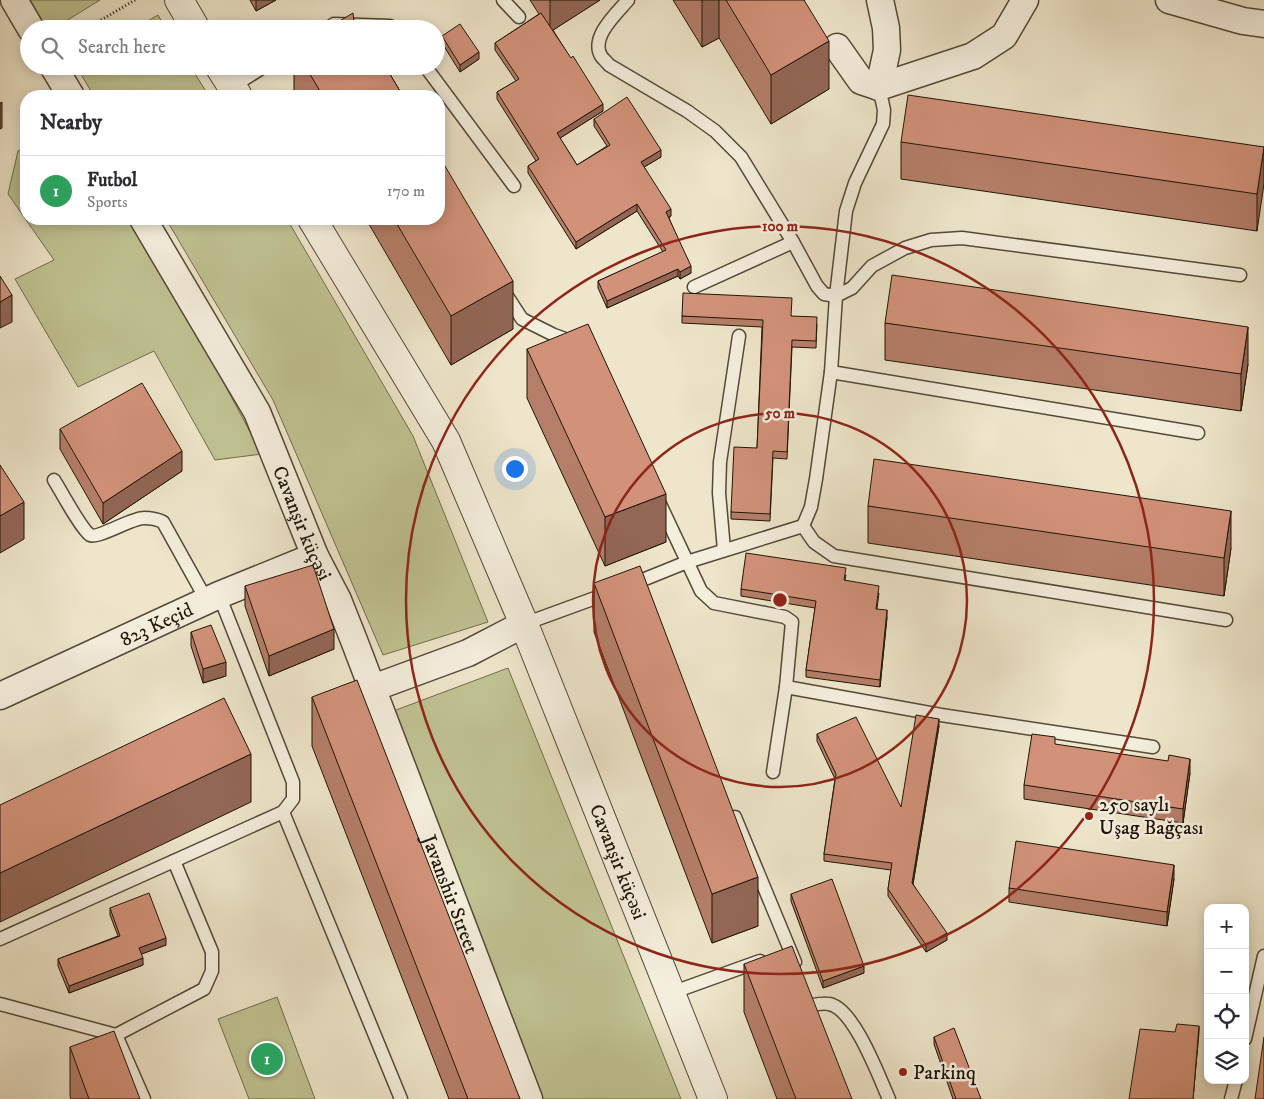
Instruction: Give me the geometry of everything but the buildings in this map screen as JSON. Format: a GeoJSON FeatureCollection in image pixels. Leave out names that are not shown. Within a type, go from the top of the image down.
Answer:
{"type":"FeatureCollection","features":[{"type":"Feature","properties":{"kind":"street"},"geometry":{"type":"LineString","coordinates":[[14,0],[26,20]]}},
{"type":"Feature","properties":{"kind":"street"},"geometry":{"type":"LineString","coordinates":[[179,0],[191,20]]}},
{"type":"Feature","properties":{"kind":"street"},"geometry":{"type":"LineString","coordinates":[[879,87],[887,50],[886,28],[880,0]]}},
{"type":"Feature","properties":{"kind":"street"},"geometry":{"type":"LineString","coordinates":[[837,46],[861,81],[879,87],[973,56],[1004,36],[1025,0]]}},
{"type":"Feature","properties":{"kind":"street"},"geometry":{"type":"LineString","coordinates":[[1169,0],[1244,21],[1264,24]]}},
{"type":"Feature","properties":{"kind":"street"},"geometry":{"type":"LineString","coordinates":[[58,75],[67,90]]}},
{"type":"Feature","properties":{"kind":"street","name":"Cavanşir küçəsi"},"geometry":{"type":"LineString","coordinates":[[147,225],[257,412],[315,556],[338,600],[373,688]]}},
{"type":"Feature","properties":{"kind":"street","name":"Cavanşir küçəsi"},"geometry":{"type":"LineString","coordinates":[[316,225],[446,441],[524,624],[713,1099]]}},
{"type":"Feature","properties":{"kind":"street","name":"823 Keçid"},"geometry":{"type":"LineString","coordinates":[[0,696],[213,598],[315,556]]}},
{"type":"Feature","properties":{"kind":"street"},"geometry":{"type":"LineString","coordinates":[[373,688],[468,653],[524,624]]}},
{"type":"Feature","properties":{"kind":"street","name":"Javanshir Street"},"geometry":{"type":"LineString","coordinates":[[373,688],[529,1099]]}},
{"type":"Feature","properties":{"kind":"lane"},"geometry":{"type":"LineString","coordinates":[[503,0],[519,17]]}},
{"type":"Feature","properties":{"kind":"lane"},"geometry":{"type":"LineString","coordinates":[[628,0],[600,35],[598,44],[600,54],[609,65],[687,111],[715,131],[741,157],[793,242],[817,286],[824,294],[836,296],[852,288],[872,266],[905,248],[931,240],[962,238],[1240,275]]}},
{"type":"Feature","properties":{"kind":"lane"},"geometry":{"type":"LineString","coordinates":[[230,83],[246,75]]}},
{"type":"Feature","properties":{"kind":"lane"},"geometry":{"type":"LineString","coordinates":[[432,75],[443,90]]}},
{"type":"Feature","properties":{"kind":"lane"},"geometry":{"type":"LineString","coordinates":[[524,624],[642,586],[687,562],[802,526],[811,507],[831,372],[836,296],[846,211],[854,183],[883,124],[884,110],[879,87]]}},
{"type":"Feature","properties":{"kind":"lane"},"geometry":{"type":"LineString","coordinates":[[445,93],[514,186]]}},
{"type":"Feature","properties":{"kind":"lane"},"geometry":{"type":"LineString","coordinates":[[694,286],[793,242]]}},
{"type":"Feature","properties":{"kind":"lane"},"geometry":{"type":"LineString","coordinates":[[501,286],[522,318],[584,348]]}},
{"type":"Feature","properties":{"kind":"lane"},"geometry":{"type":"LineString","coordinates":[[724,550],[719,493],[720,462],[739,336]]}},
{"type":"Feature","properties":{"kind":"lane"},"geometry":{"type":"LineString","coordinates":[[831,372],[1198,434]]}},
{"type":"Feature","properties":{"kind":"lane"},"geometry":{"type":"LineString","coordinates":[[0,939],[283,812],[293,799],[293,782],[213,598],[163,522],[142,518],[116,527],[101,535],[91,535],[54,480]]}},
{"type":"Feature","properties":{"kind":"lane"},"geometry":{"type":"LineString","coordinates":[[653,490],[701,591],[714,603],[785,617],[792,622],[786,688],[772,772]]}},
{"type":"Feature","properties":{"kind":"lane"},"geometry":{"type":"LineString","coordinates":[[802,526],[814,542],[834,556],[1226,620]]}},
{"type":"Feature","properties":{"kind":"lane"},"geometry":{"type":"LineString","coordinates":[[786,688],[941,716],[1153,747]]}},
{"type":"Feature","properties":{"kind":"lane"},"geometry":{"type":"LineString","coordinates":[[729,803],[781,953],[802,977]]}},
{"type":"Feature","properties":{"kind":"lane"},"geometry":{"type":"LineString","coordinates":[[283,812],[401,1099]]}},
{"type":"Feature","properties":{"kind":"lane"},"geometry":{"type":"LineString","coordinates":[[0,1004],[116,1035],[204,989],[212,971],[212,952],[174,861]]}},
{"type":"Feature","properties":{"kind":"lane"},"geometry":{"type":"LineString","coordinates":[[671,993],[781,953]]}},
{"type":"Feature","properties":{"kind":"lane"},"geometry":{"type":"LineString","coordinates":[[1249,1022],[1263,964]]}},
{"type":"Feature","properties":{"kind":"lane"},"geometry":{"type":"LineString","coordinates":[[813,1004],[830,1004],[843,1011],[856,1029],[889,1099]]}},
{"type":"Feature","properties":{"kind":"lane"},"geometry":{"type":"LineString","coordinates":[[116,1035],[144,1099]]}},
{"type":"Feature","properties":{"kind":"lane"},"geometry":{"type":"LineString","coordinates":[[1231,1099],[1235,1084]]}},
{"type":"Feature","properties":{"kind":"path"},"geometry":{"type":"LineString","coordinates":[[101,20],[135,0]]}},
{"type":"Feature","properties":{"kind":"green space"},"geometry":{"type":"Polygon","coordinates":[[[30,0],[100,0],[68,20],[42,20],[30,0]]]}},
{"type":"Feature","properties":{"kind":"green space"},"geometry":{"type":"Polygon","coordinates":[[[158,15],[161,20],[149,20],[158,15]]]}},
{"type":"Feature","properties":{"kind":"green space"},"geometry":{"type":"Polygon","coordinates":[[[81,75],[196,75],[205,90],[90,90],[81,75]]]}},
{"type":"Feature","properties":{"kind":"green space"},"geometry":{"type":"Polygon","coordinates":[[[20,150],[20,211],[8,194],[18,151],[20,150]]]}},
{"type":"Feature","properties":{"kind":"green space"},"geometry":{"type":"Polygon","coordinates":[[[30,225],[132,225],[205,348],[262,454],[215,460],[154,351],[78,387],[15,279],[54,260],[30,225]]]}},
{"type":"Feature","properties":{"kind":"green space"},"geometry":{"type":"Polygon","coordinates":[[[170,225],[290,225],[413,436],[488,622],[383,655],[273,400],[170,225]]]}},
{"type":"Feature","properties":{"kind":"green space"},"geometry":{"type":"Polygon","coordinates":[[[508,668],[681,1099],[539,1099],[388,713],[508,668]]]}},
{"type":"Feature","properties":{"kind":"green space"},"geometry":{"type":"Polygon","coordinates":[[[277,997],[315,1099],[249,1099],[218,1019],[277,997]]]}},
{"type":"Feature","properties":{"kind":"place","name":"250 saylı Uşag Bağçası"},"geometry":{"type":"Point","coordinates":[1089,816]}},
{"type":"Feature","properties":{"kind":"place","name":"Futbol"},"geometry":{"type":"Point","coordinates":[267,1059]}},
{"type":"Feature","properties":{"kind":"place","name":"Parkinq"},"geometry":{"type":"Point","coordinates":[903,1072]}}]}
